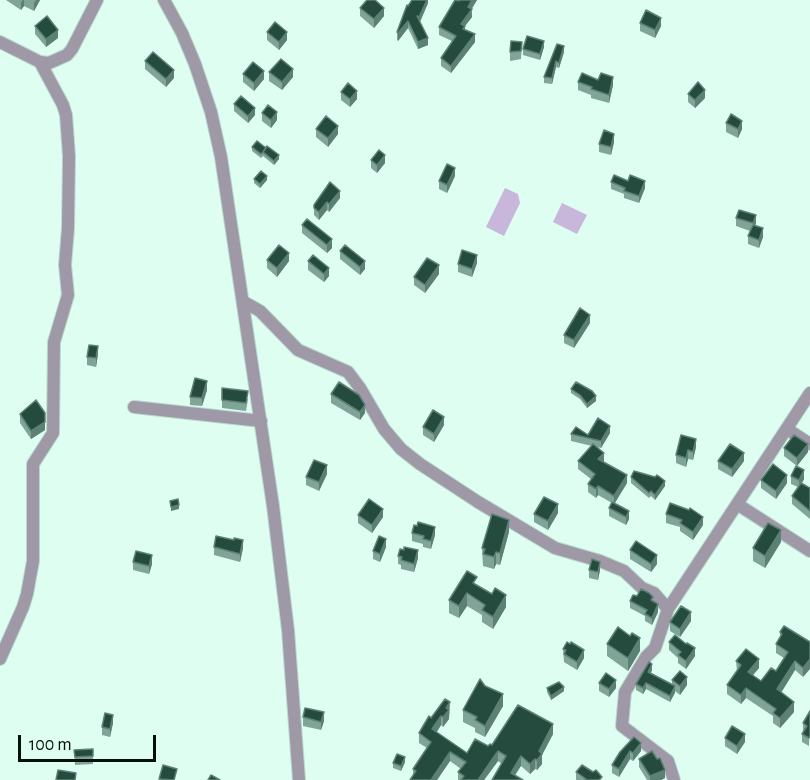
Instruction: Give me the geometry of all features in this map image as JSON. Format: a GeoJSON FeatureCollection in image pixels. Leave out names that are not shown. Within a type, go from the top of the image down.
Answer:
{"type":"FeatureCollection","features":[{"type":"Feature","properties":{"kind":"street"},"geometry":{"type":"LineString","coordinates":[[0,42],[40,62],[49,63],[67,56],[97,0]]}},
{"type":"Feature","properties":{"kind":"street"},"geometry":{"type":"LineString","coordinates":[[164,0],[182,33],[195,64],[211,112],[221,158],[244,302],[288,630],[299,780]]}},
{"type":"Feature","properties":{"kind":"street"},"geometry":{"type":"LineString","coordinates":[[0,659],[24,607],[27,594],[33,561],[33,464],[53,433],[54,342],[68,295],[64,265],[68,228],[69,156],[66,115],[40,62]]}},
{"type":"Feature","properties":{"kind":"street"},"geometry":{"type":"LineString","coordinates":[[244,302],[260,311],[298,350],[348,372],[384,429],[401,449],[420,464],[555,548],[600,561],[624,571],[642,588],[654,593],[668,609]]}},
{"type":"Feature","properties":{"kind":"street"},"geometry":{"type":"LineString","coordinates":[[674,780],[668,761],[622,726],[625,692],[646,657],[655,648],[668,609],[810,393]]}},
{"type":"Feature","properties":{"kind":"street"},"geometry":{"type":"LineString","coordinates":[[134,407],[261,422]]}},
{"type":"Feature","properties":{"kind":"street"},"geometry":{"type":"LineString","coordinates":[[787,429],[810,444]]}},
{"type":"Feature","properties":{"kind":"street"},"geometry":{"type":"LineString","coordinates":[[737,504],[810,551]]}},
{"type":"Feature","properties":{"kind":"shaded area"},"geometry":{"type":"Polygon","coordinates":[[[505,188],[518,194],[520,203],[504,236],[486,227],[505,188]]]}},
{"type":"Feature","properties":{"kind":"shaded area"},"geometry":{"type":"Polygon","coordinates":[[[562,203],[587,215],[577,234],[553,222],[562,203]]]}},
{"type":"Feature","properties":{"kind":"building"},"geometry":{"type":"Polygon","coordinates":[[[367,0],[375,0],[384,8],[374,19],[360,8],[367,0]]]}},
{"type":"Feature","properties":{"kind":"building"},"geometry":{"type":"Polygon","coordinates":[[[412,0],[427,0],[419,17],[417,16],[428,38],[418,42],[408,21],[397,32],[407,5],[412,0]]]}},
{"type":"Feature","properties":{"kind":"building"},"geometry":{"type":"Polygon","coordinates":[[[455,0],[472,0],[468,7],[472,9],[461,24],[465,26],[463,29],[475,34],[451,66],[441,58],[456,36],[439,27],[455,0]]]}},
{"type":"Feature","properties":{"kind":"building"},"geometry":{"type":"Polygon","coordinates":[[[646,10],[661,18],[655,30],[640,23],[646,10]]]}},
{"type":"Feature","properties":{"kind":"building"},"geometry":{"type":"Polygon","coordinates":[[[47,16],[58,30],[46,39],[35,26],[47,16]]]}},
{"type":"Feature","properties":{"kind":"building"},"geometry":{"type":"Polygon","coordinates":[[[275,22],[287,32],[279,42],[267,32],[275,22]]]}},
{"type":"Feature","properties":{"kind":"building"},"geometry":{"type":"Polygon","coordinates":[[[527,36],[544,41],[540,54],[523,49],[527,36]]]}},
{"type":"Feature","properties":{"kind":"building"},"geometry":{"type":"Polygon","coordinates":[[[511,41],[522,42],[521,51],[510,52],[511,41]]]}},
{"type":"Feature","properties":{"kind":"building"},"geometry":{"type":"Polygon","coordinates":[[[557,44],[564,46],[559,63],[556,61],[552,78],[544,77],[557,44]]]}},
{"type":"Feature","properties":{"kind":"building"},"geometry":{"type":"Polygon","coordinates":[[[153,52],[174,70],[166,79],[145,61],[153,52]]]}},
{"type":"Feature","properties":{"kind":"building"},"geometry":{"type":"Polygon","coordinates":[[[281,59],[293,69],[282,82],[269,72],[281,59]]]}},
{"type":"Feature","properties":{"kind":"building"},"geometry":{"type":"Polygon","coordinates":[[[253,62],[264,71],[254,83],[243,74],[253,62]]]}},
{"type":"Feature","properties":{"kind":"building"},"geometry":{"type":"Polygon","coordinates":[[[582,73],[598,80],[601,73],[613,77],[609,95],[578,82],[582,73]]]}},
{"type":"Feature","properties":{"kind":"building"},"geometry":{"type":"Polygon","coordinates":[[[698,82],[705,90],[695,100],[688,94],[698,82]]]}},
{"type":"Feature","properties":{"kind":"building"},"geometry":{"type":"Polygon","coordinates":[[[348,83],[357,91],[350,99],[341,92],[348,83]]]}},
{"type":"Feature","properties":{"kind":"building"},"geometry":{"type":"Polygon","coordinates":[[[241,96],[255,108],[248,116],[234,104],[241,96]]]}},
{"type":"Feature","properties":{"kind":"building"},"geometry":{"type":"Polygon","coordinates":[[[268,105],[277,112],[271,120],[262,113],[268,105]]]}},
{"type":"Feature","properties":{"kind":"building"},"geometry":{"type":"Polygon","coordinates":[[[731,114],[742,121],[738,129],[726,123],[731,114]]]}},
{"type":"Feature","properties":{"kind":"building"},"geometry":{"type":"Polygon","coordinates":[[[326,116],[338,126],[328,138],[316,129],[326,116]]]}},
{"type":"Feature","properties":{"kind":"building"},"geometry":{"type":"Polygon","coordinates":[[[604,130],[614,134],[611,147],[599,144],[604,130]]]}},
{"type":"Feature","properties":{"kind":"building"},"geometry":{"type":"Polygon","coordinates":[[[257,141],[279,155],[274,161],[252,147],[257,141]]]}},
{"type":"Feature","properties":{"kind":"building"},"geometry":{"type":"Polygon","coordinates":[[[379,150],[385,155],[377,165],[371,160],[379,150]]]}},
{"type":"Feature","properties":{"kind":"building"},"geometry":{"type":"Polygon","coordinates":[[[447,164],[455,168],[447,185],[439,181],[447,164]]]}},
{"type":"Feature","properties":{"kind":"building"},"geometry":{"type":"Polygon","coordinates":[[[261,171],[267,176],[260,184],[254,179],[261,171]]]}},
{"type":"Feature","properties":{"kind":"building"},"geometry":{"type":"Polygon","coordinates":[[[614,175],[628,181],[630,175],[645,181],[639,196],[624,191],[625,188],[611,182],[614,175]]]}},
{"type":"Feature","properties":{"kind":"building"},"geometry":{"type":"Polygon","coordinates":[[[330,182],[340,191],[319,212],[314,205],[330,182]]]}},
{"type":"Feature","properties":{"kind":"building"},"geometry":{"type":"Polygon","coordinates":[[[739,210],[756,215],[753,223],[736,218],[739,210]]]}},
{"type":"Feature","properties":{"kind":"building"},"geometry":{"type":"Polygon","coordinates":[[[307,219],[332,239],[327,245],[302,225],[307,219]]]}},
{"type":"Feature","properties":{"kind":"building"},"geometry":{"type":"Polygon","coordinates":[[[753,225],[763,228],[759,240],[748,236],[753,225]]]}},
{"type":"Feature","properties":{"kind":"building"},"geometry":{"type":"Polygon","coordinates":[[[279,245],[289,253],[277,268],[267,260],[279,245]]]}},
{"type":"Feature","properties":{"kind":"building"},"geometry":{"type":"Polygon","coordinates":[[[345,245],[365,261],[360,267],[340,251],[345,245]]]}},
{"type":"Feature","properties":{"kind":"building"},"geometry":{"type":"Polygon","coordinates":[[[462,250],[477,255],[472,269],[458,264],[462,250]]]}},
{"type":"Feature","properties":{"kind":"building"},"geometry":{"type":"Polygon","coordinates":[[[313,255],[329,268],[324,274],[308,261],[313,255]]]}},
{"type":"Feature","properties":{"kind":"building"},"geometry":{"type":"Polygon","coordinates":[[[427,258],[439,265],[425,285],[414,277],[427,258]]]}},
{"type":"Feature","properties":{"kind":"building"},"geometry":{"type":"Polygon","coordinates":[[[580,308],[590,315],[574,340],[564,335],[580,308]]]}},
{"type":"Feature","properties":{"kind":"building"},"geometry":{"type":"Polygon","coordinates":[[[89,345],[98,346],[96,358],[87,357],[89,345]]]}},
{"type":"Feature","properties":{"kind":"building"},"geometry":{"type":"Polygon","coordinates":[[[195,378],[207,381],[202,398],[190,397],[195,378]]]}},
{"type":"Feature","properties":{"kind":"building"},"geometry":{"type":"Polygon","coordinates":[[[339,382],[359,395],[365,405],[360,412],[331,394],[339,382]]]}},
{"type":"Feature","properties":{"kind":"building"},"geometry":{"type":"Polygon","coordinates":[[[576,382],[592,391],[596,396],[587,404],[571,389],[576,382]]]}},
{"type":"Feature","properties":{"kind":"building"},"geometry":{"type":"Polygon","coordinates":[[[222,388],[248,391],[246,403],[222,400],[222,388]]]}},
{"type":"Feature","properties":{"kind":"building"},"geometry":{"type":"Polygon","coordinates":[[[36,400],[45,413],[45,422],[31,431],[20,414],[36,400]]]}},
{"type":"Feature","properties":{"kind":"building"},"geometry":{"type":"Polygon","coordinates":[[[433,410],[444,417],[434,434],[423,427],[433,410]]]}},
{"type":"Feature","properties":{"kind":"building"},"geometry":{"type":"Polygon","coordinates":[[[598,418],[610,426],[601,441],[571,434],[576,427],[588,435],[598,418]]]}},
{"type":"Feature","properties":{"kind":"building"},"geometry":{"type":"Polygon","coordinates":[[[681,435],[696,439],[693,452],[688,450],[686,458],[676,455],[681,435]]]}},
{"type":"Feature","properties":{"kind":"building"},"geometry":{"type":"Polygon","coordinates":[[[794,435],[808,444],[797,458],[784,448],[794,435]]]}},
{"type":"Feature","properties":{"kind":"building"},"geometry":{"type":"Polygon","coordinates":[[[593,444],[604,453],[598,459],[627,475],[614,496],[598,486],[596,489],[588,484],[595,474],[578,461],[593,444]]]}},
{"type":"Feature","properties":{"kind":"building"},"geometry":{"type":"Polygon","coordinates":[[[730,444],[744,453],[732,469],[718,461],[730,444]]]}},
{"type":"Feature","properties":{"kind":"building"},"geometry":{"type":"Polygon","coordinates":[[[314,460],[327,465],[319,482],[306,477],[314,460]]]}},
{"type":"Feature","properties":{"kind":"building"},"geometry":{"type":"Polygon","coordinates":[[[773,464],[787,475],[776,491],[761,480],[773,464]]]}},
{"type":"Feature","properties":{"kind":"building"},"geometry":{"type":"Polygon","coordinates":[[[796,466],[804,470],[799,480],[791,476],[796,466]]]}},
{"type":"Feature","properties":{"kind":"building"},"geometry":{"type":"Polygon","coordinates":[[[634,471],[655,477],[657,475],[665,481],[655,495],[651,491],[649,493],[631,477],[634,471]]]}},
{"type":"Feature","properties":{"kind":"building"},"geometry":{"type":"Polygon","coordinates":[[[801,483],[810,488],[810,511],[792,496],[801,483]]]}},
{"type":"Feature","properties":{"kind":"building"},"geometry":{"type":"Polygon","coordinates":[[[544,497],[558,504],[548,521],[534,514],[544,497]]]}},
{"type":"Feature","properties":{"kind":"building"},"geometry":{"type":"Polygon","coordinates":[[[178,499],[179,505],[171,507],[170,501],[178,499]]]}},
{"type":"Feature","properties":{"kind":"building"},"geometry":{"type":"Polygon","coordinates":[[[369,499],[383,509],[372,525],[358,515],[369,499]]]}},
{"type":"Feature","properties":{"kind":"building"},"geometry":{"type":"Polygon","coordinates":[[[612,502],[629,511],[626,517],[609,508],[612,502]]]}},
{"type":"Feature","properties":{"kind":"building"},"geometry":{"type":"Polygon","coordinates":[[[670,503],[689,510],[690,508],[703,517],[693,532],[680,523],[682,520],[666,514],[670,503]]]}},
{"type":"Feature","properties":{"kind":"building"},"geometry":{"type":"Polygon","coordinates":[[[492,514],[509,520],[500,553],[496,552],[494,557],[483,554],[485,549],[482,548],[492,514]]]}},
{"type":"Feature","properties":{"kind":"building"},"geometry":{"type":"Polygon","coordinates":[[[418,522],[435,527],[431,541],[423,539],[424,536],[412,533],[414,525],[417,526],[418,522]]]}},
{"type":"Feature","properties":{"kind":"building"},"geometry":{"type":"Polygon","coordinates":[[[768,523],[781,530],[765,556],[753,548],[768,523]]]}},
{"type":"Feature","properties":{"kind":"building"},"geometry":{"type":"Polygon","coordinates":[[[216,536],[243,540],[240,554],[214,547],[216,536]]]}},
{"type":"Feature","properties":{"kind":"building"},"geometry":{"type":"Polygon","coordinates":[[[379,536],[386,539],[380,554],[373,551],[379,536]]]}},
{"type":"Feature","properties":{"kind":"building"},"geometry":{"type":"Polygon","coordinates":[[[636,541],[657,555],[651,564],[630,550],[636,541]]]}},
{"type":"Feature","properties":{"kind":"building"},"geometry":{"type":"Polygon","coordinates":[[[404,547],[418,550],[414,564],[401,560],[402,557],[398,556],[400,549],[404,550],[404,547]]]}},
{"type":"Feature","properties":{"kind":"building"},"geometry":{"type":"Polygon","coordinates":[[[136,551],[152,555],[149,566],[133,562],[136,551]]]}},
{"type":"Feature","properties":{"kind":"building"},"geometry":{"type":"Polygon","coordinates":[[[592,559],[600,562],[598,572],[589,570],[592,559]]]}},
{"type":"Feature","properties":{"kind":"building"},"geometry":{"type":"Polygon","coordinates":[[[467,571],[477,577],[473,583],[492,594],[495,588],[506,595],[493,617],[482,610],[485,605],[467,593],[459,606],[449,600],[467,571]]]}},
{"type":"Feature","properties":{"kind":"building"},"geometry":{"type":"Polygon","coordinates":[[[641,589],[649,593],[653,597],[651,600],[658,604],[652,618],[645,614],[647,610],[630,601],[633,595],[637,596],[641,589]]]}},
{"type":"Feature","properties":{"kind":"building"},"geometry":{"type":"Polygon","coordinates":[[[681,606],[691,612],[680,629],[670,622],[681,606]]]}},
{"type":"Feature","properties":{"kind":"building"},"geometry":{"type":"Polygon","coordinates":[[[784,626],[810,642],[810,659],[803,668],[795,661],[777,689],[794,702],[780,718],[773,713],[776,709],[746,688],[741,695],[727,685],[741,665],[736,661],[746,649],[759,659],[748,672],[761,681],[771,668],[776,671],[788,652],[776,644],[784,626]]]}},
{"type":"Feature","properties":{"kind":"building"},"geometry":{"type":"Polygon","coordinates":[[[618,627],[630,636],[632,633],[640,638],[628,658],[607,644],[618,627]]]}},
{"type":"Feature","properties":{"kind":"building"},"geometry":{"type":"Polygon","coordinates":[[[675,635],[695,648],[686,661],[678,655],[681,652],[669,642],[675,635]]]}},
{"type":"Feature","properties":{"kind":"building"},"geometry":{"type":"Polygon","coordinates":[[[567,642],[584,650],[577,662],[564,654],[566,650],[563,649],[567,642]]]}},
{"type":"Feature","properties":{"kind":"building"},"geometry":{"type":"Polygon","coordinates":[[[649,662],[652,664],[648,672],[675,686],[670,696],[646,683],[643,688],[636,684],[649,662]]]}},
{"type":"Feature","properties":{"kind":"building"},"geometry":{"type":"Polygon","coordinates":[[[680,671],[687,677],[680,686],[672,680],[680,671]]]}},
{"type":"Feature","properties":{"kind":"building"},"geometry":{"type":"Polygon","coordinates":[[[606,673],[616,680],[609,689],[599,683],[606,673]]]}},
{"type":"Feature","properties":{"kind":"building"},"geometry":{"type":"Polygon","coordinates":[[[480,679],[485,686],[503,694],[485,726],[475,720],[477,717],[463,710],[480,679]]]}},
{"type":"Feature","properties":{"kind":"building"},"geometry":{"type":"Polygon","coordinates":[[[559,682],[564,687],[551,696],[547,688],[559,682]]]}},
{"type":"Feature","properties":{"kind":"building"},"geometry":{"type":"Polygon","coordinates":[[[445,699],[450,702],[446,708],[449,710],[443,717],[441,716],[432,729],[467,753],[475,739],[488,746],[492,745],[518,705],[553,724],[539,751],[542,754],[537,760],[535,759],[530,764],[521,756],[511,773],[523,780],[492,780],[506,756],[498,751],[478,780],[461,780],[464,776],[458,772],[466,762],[450,752],[431,780],[410,780],[416,771],[413,769],[431,742],[419,733],[429,716],[431,718],[445,699]]]}},
{"type":"Feature","properties":{"kind":"building"},"geometry":{"type":"Polygon","coordinates":[[[305,708],[324,712],[321,722],[303,717],[305,708]]]}},
{"type":"Feature","properties":{"kind":"building"},"geometry":{"type":"Polygon","coordinates":[[[810,711],[809,738],[802,734],[807,726],[803,723],[810,711]]]}},
{"type":"Feature","properties":{"kind":"building"},"geometry":{"type":"Polygon","coordinates":[[[105,713],[113,715],[110,729],[102,727],[105,713]]]}},
{"type":"Feature","properties":{"kind":"building"},"geometry":{"type":"Polygon","coordinates":[[[732,726],[745,734],[737,746],[725,738],[732,726]]]}},
{"type":"Feature","properties":{"kind":"building"},"geometry":{"type":"Polygon","coordinates":[[[634,737],[641,743],[633,753],[630,751],[619,769],[612,765],[620,752],[634,737]]]}},
{"type":"Feature","properties":{"kind":"building"},"geometry":{"type":"Polygon","coordinates":[[[93,749],[93,756],[75,757],[74,750],[93,749]]]}},
{"type":"Feature","properties":{"kind":"building"},"geometry":{"type":"Polygon","coordinates":[[[652,751],[657,759],[660,758],[665,770],[650,776],[639,759],[652,751]]]}},
{"type":"Feature","properties":{"kind":"building"},"geometry":{"type":"Polygon","coordinates":[[[397,754],[405,757],[401,766],[393,763],[397,754]]]}},
{"type":"Feature","properties":{"kind":"building"},"geometry":{"type":"Polygon","coordinates":[[[163,765],[177,769],[174,780],[159,779],[163,765]]]}},
{"type":"Feature","properties":{"kind":"building"},"geometry":{"type":"Polygon","coordinates":[[[582,765],[593,772],[596,770],[602,777],[599,780],[584,780],[586,779],[576,772],[582,765]]]}},
{"type":"Feature","properties":{"kind":"building"},"geometry":{"type":"Polygon","coordinates":[[[58,770],[76,773],[75,780],[56,780],[58,770]]]}},
{"type":"Feature","properties":{"kind":"building"},"geometry":{"type":"Polygon","coordinates":[[[211,775],[220,780],[208,780],[211,775]]]}}]}
